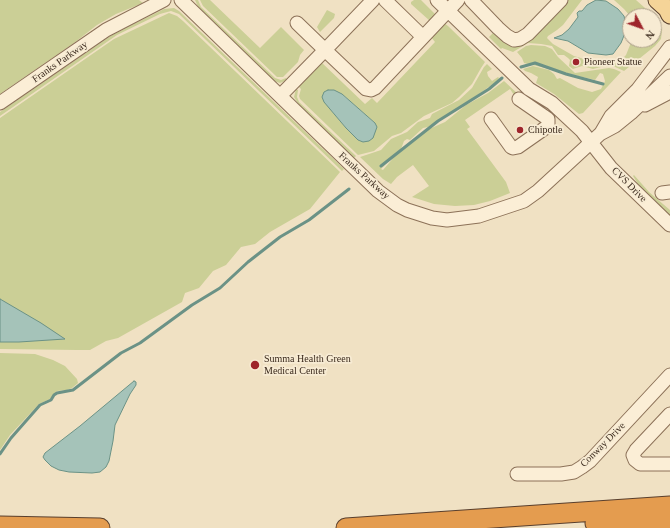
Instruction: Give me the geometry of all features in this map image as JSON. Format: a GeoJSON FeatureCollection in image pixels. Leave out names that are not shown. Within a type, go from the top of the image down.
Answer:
{"type":"FeatureCollection","features":[{"type":"Feature","properties":{"kind":"highway"},"geometry":{"type":"LineString","coordinates":[[346,528],[670,506]]}},
{"type":"Feature","properties":{"kind":"highway"},"geometry":{"type":"LineString","coordinates":[[376,528],[670,522]]}},
{"type":"Feature","properties":{"kind":"highway"},"geometry":{"type":"LineString","coordinates":[[0,526],[100,528]]}},
{"type":"Feature","properties":{"kind":"main road"},"geometry":{"type":"LineString","coordinates":[[657,0],[667,9],[670,15]]}},
{"type":"Feature","properties":{"kind":"street","name":"Franks Parkway"},"geometry":{"type":"LineString","coordinates":[[0,103],[106,30],[164,0]]}},
{"type":"Feature","properties":{"kind":"street","name":"Franks Parkway"},"geometry":{"type":"LineString","coordinates":[[181,0],[362,176],[388,198],[407,210],[432,218],[447,220],[479,216],[524,201],[538,191],[596,138],[615,126],[631,113],[670,76]]}},
{"type":"Feature","properties":{"kind":"street"},"geometry":{"type":"LineString","coordinates":[[280,96],[373,0]]}},
{"type":"Feature","properties":{"kind":"street"},"geometry":{"type":"LineString","coordinates":[[385,0],[423,37]]}},
{"type":"Feature","properties":{"kind":"street","name":"CVS Drive"},"geometry":{"type":"LineString","coordinates":[[437,0],[529,89],[552,104],[582,131],[596,138],[611,168],[670,225]]}},
{"type":"Feature","properties":{"kind":"street"},"geometry":{"type":"LineString","coordinates":[[297,23],[366,89],[371,90],[375,88],[458,0]]}},
{"type":"Feature","properties":{"kind":"street"},"geometry":{"type":"LineString","coordinates":[[471,0],[498,28],[514,40],[520,39],[528,34],[561,0]]}},
{"type":"Feature","properties":{"kind":"street","name":"Franks Parkway"},"geometry":{"type":"LineString","coordinates":[[596,138],[611,116],[638,89],[670,47]]}},
{"type":"Feature","properties":{"kind":"street"},"geometry":{"type":"LineString","coordinates":[[631,113],[670,92]]}},
{"type":"Feature","properties":{"kind":"street"},"geometry":{"type":"LineString","coordinates":[[491,119],[513,148],[518,147],[548,126],[548,119],[519,99]]}},
{"type":"Feature","properties":{"kind":"street","name":"Conway Drive"},"geometry":{"type":"LineString","coordinates":[[517,474],[561,474],[574,472],[582,467],[590,461],[670,375]]}},
{"type":"Feature","properties":{"kind":"street"},"geometry":{"type":"LineString","coordinates":[[670,414],[633,455],[635,460],[640,464],[670,464]]}},
{"type":"Feature","properties":{"kind":"green space"},"geometry":{"type":"Polygon","coordinates":[[[0,0],[139,0],[143,3],[116,14],[97,25],[74,43],[0,94],[0,0]]]}},
{"type":"Feature","properties":{"kind":"green space"},"geometry":{"type":"Polygon","coordinates":[[[195,0],[198,0],[201,7],[275,78],[281,80],[286,78],[287,80],[280,83],[274,81],[199,9],[195,0]]]}},
{"type":"Feature","properties":{"kind":"green space"},"geometry":{"type":"Polygon","coordinates":[[[200,0],[210,0],[260,48],[281,27],[304,50],[300,55],[298,62],[283,77],[277,77],[203,6],[200,0]]]}},
{"type":"Feature","properties":{"kind":"green space"},"geometry":{"type":"Polygon","coordinates":[[[414,0],[421,0],[436,15],[430,21],[411,4],[414,0]]]}},
{"type":"Feature","properties":{"kind":"green space"},"geometry":{"type":"Polygon","coordinates":[[[565,0],[582,0],[563,25],[548,36],[547,38],[553,44],[574,56],[591,61],[617,64],[626,55],[629,48],[653,48],[624,71],[613,66],[593,69],[582,66],[573,69],[569,66],[570,60],[564,55],[558,55],[552,46],[528,43],[513,52],[502,48],[501,49],[489,37],[494,32],[506,43],[565,0]]]}},
{"type":"Feature","properties":{"kind":"green space"},"geometry":{"type":"Polygon","coordinates":[[[614,0],[636,0],[645,8],[623,8],[614,0]]]}},
{"type":"Feature","properties":{"kind":"green space"},"geometry":{"type":"Polygon","coordinates":[[[174,8],[179,11],[344,169],[342,171],[179,14],[171,11],[160,14],[117,35],[0,116],[0,112],[112,35],[164,9],[174,8]]]}},
{"type":"Feature","properties":{"kind":"green space"},"geometry":{"type":"Polygon","coordinates":[[[327,10],[335,14],[334,18],[320,32],[317,27],[327,10]]]}},
{"type":"Feature","properties":{"kind":"green space"},"geometry":{"type":"Polygon","coordinates":[[[169,13],[177,16],[183,21],[340,172],[310,209],[270,232],[255,244],[241,247],[226,265],[213,271],[199,288],[185,293],[182,302],[118,338],[106,341],[90,350],[0,349],[0,118],[114,39],[169,13]]]}},
{"type":"Feature","properties":{"kind":"green space"},"geometry":{"type":"Polygon","coordinates":[[[444,23],[485,62],[472,84],[452,103],[424,116],[401,133],[392,136],[374,151],[358,155],[300,99],[299,96],[301,89],[298,86],[321,62],[365,104],[372,98],[377,103],[435,42],[431,37],[444,23]],[[342,94],[331,110],[358,140],[375,123],[342,94]]]}},
{"type":"Feature","properties":{"kind":"green space"},"geometry":{"type":"Polygon","coordinates":[[[526,46],[545,46],[552,49],[558,57],[575,73],[609,68],[621,72],[583,113],[579,114],[554,94],[536,83],[538,77],[523,69],[533,66],[549,70],[557,79],[560,78],[578,88],[592,92],[601,89],[605,81],[603,74],[600,73],[595,80],[524,63],[517,52],[526,46]]]}},
{"type":"Feature","properties":{"kind":"green space"},"geometry":{"type":"Polygon","coordinates":[[[487,64],[492,69],[487,72],[488,76],[492,81],[498,77],[499,78],[497,81],[448,116],[428,127],[423,128],[410,140],[407,139],[404,141],[401,149],[381,169],[383,170],[395,156],[427,130],[445,122],[466,105],[488,93],[504,81],[519,95],[514,95],[510,89],[465,120],[470,127],[467,129],[506,182],[510,193],[490,201],[474,205],[455,206],[434,204],[412,197],[429,186],[413,165],[397,177],[391,184],[383,179],[360,157],[381,150],[391,139],[407,132],[418,122],[430,118],[432,114],[459,100],[472,88],[487,64]]]}},
{"type":"Feature","properties":{"kind":"green space"},"geometry":{"type":"Polygon","coordinates":[[[296,89],[298,90],[297,97],[299,102],[356,156],[354,158],[299,105],[294,97],[296,89]]]}},
{"type":"Feature","properties":{"kind":"green space"},"geometry":{"type":"Polygon","coordinates":[[[634,175],[649,192],[670,210],[670,218],[645,195],[633,176],[634,175]]]}},
{"type":"Feature","properties":{"kind":"green space"},"geometry":{"type":"Polygon","coordinates":[[[0,353],[35,354],[53,360],[65,366],[77,379],[78,383],[67,390],[57,391],[50,399],[39,404],[10,435],[0,450],[0,353]]]}},
{"type":"Feature","properties":{"kind":"water"},"geometry":{"type":"Polygon","coordinates":[[[596,0],[606,1],[622,14],[622,40],[613,54],[606,55],[588,53],[568,41],[554,38],[562,35],[569,29],[578,17],[577,13],[582,11],[587,5],[596,0]]]}},
{"type":"Feature","properties":{"kind":"water"},"geometry":{"type":"Polygon","coordinates":[[[334,90],[342,94],[375,123],[377,127],[373,138],[369,141],[363,142],[358,140],[346,128],[324,102],[322,97],[324,92],[334,90]]]}},
{"type":"Feature","properties":{"kind":"water"},"geometry":{"type":"Polygon","coordinates":[[[0,299],[41,323],[65,339],[0,342],[0,299]]]}},
{"type":"Feature","properties":{"kind":"water"},"geometry":{"type":"Polygon","coordinates":[[[134,381],[136,382],[136,385],[115,425],[109,461],[106,467],[100,472],[69,472],[59,470],[51,466],[45,460],[43,457],[45,453],[134,381]]]}},
{"type":"Feature","properties":{"kind":"waterway"},"geometry":{"type":"LineString","coordinates":[[521,67],[535,63],[566,74],[603,84]]}},
{"type":"Feature","properties":{"kind":"waterway"},"geometry":{"type":"LineString","coordinates":[[381,166],[438,121],[489,89],[502,78]]}},
{"type":"Feature","properties":{"kind":"waterway"},"geometry":{"type":"LineString","coordinates":[[0,454],[11,438],[40,405],[51,400],[57,393],[73,390],[121,353],[140,343],[192,305],[220,288],[248,262],[280,237],[309,220],[349,189]]}},
{"type":"Feature","properties":{"kind":"place","name":"Pioneer Statue"},"geometry":{"type":"Point","coordinates":[576,62]}},
{"type":"Feature","properties":{"kind":"place","name":"Chipotle"},"geometry":{"type":"Point","coordinates":[520,130]}},
{"type":"Feature","properties":{"kind":"place","name":"Summa Health Green Medical Center"},"geometry":{"type":"Point","coordinates":[255,365]}}]}
